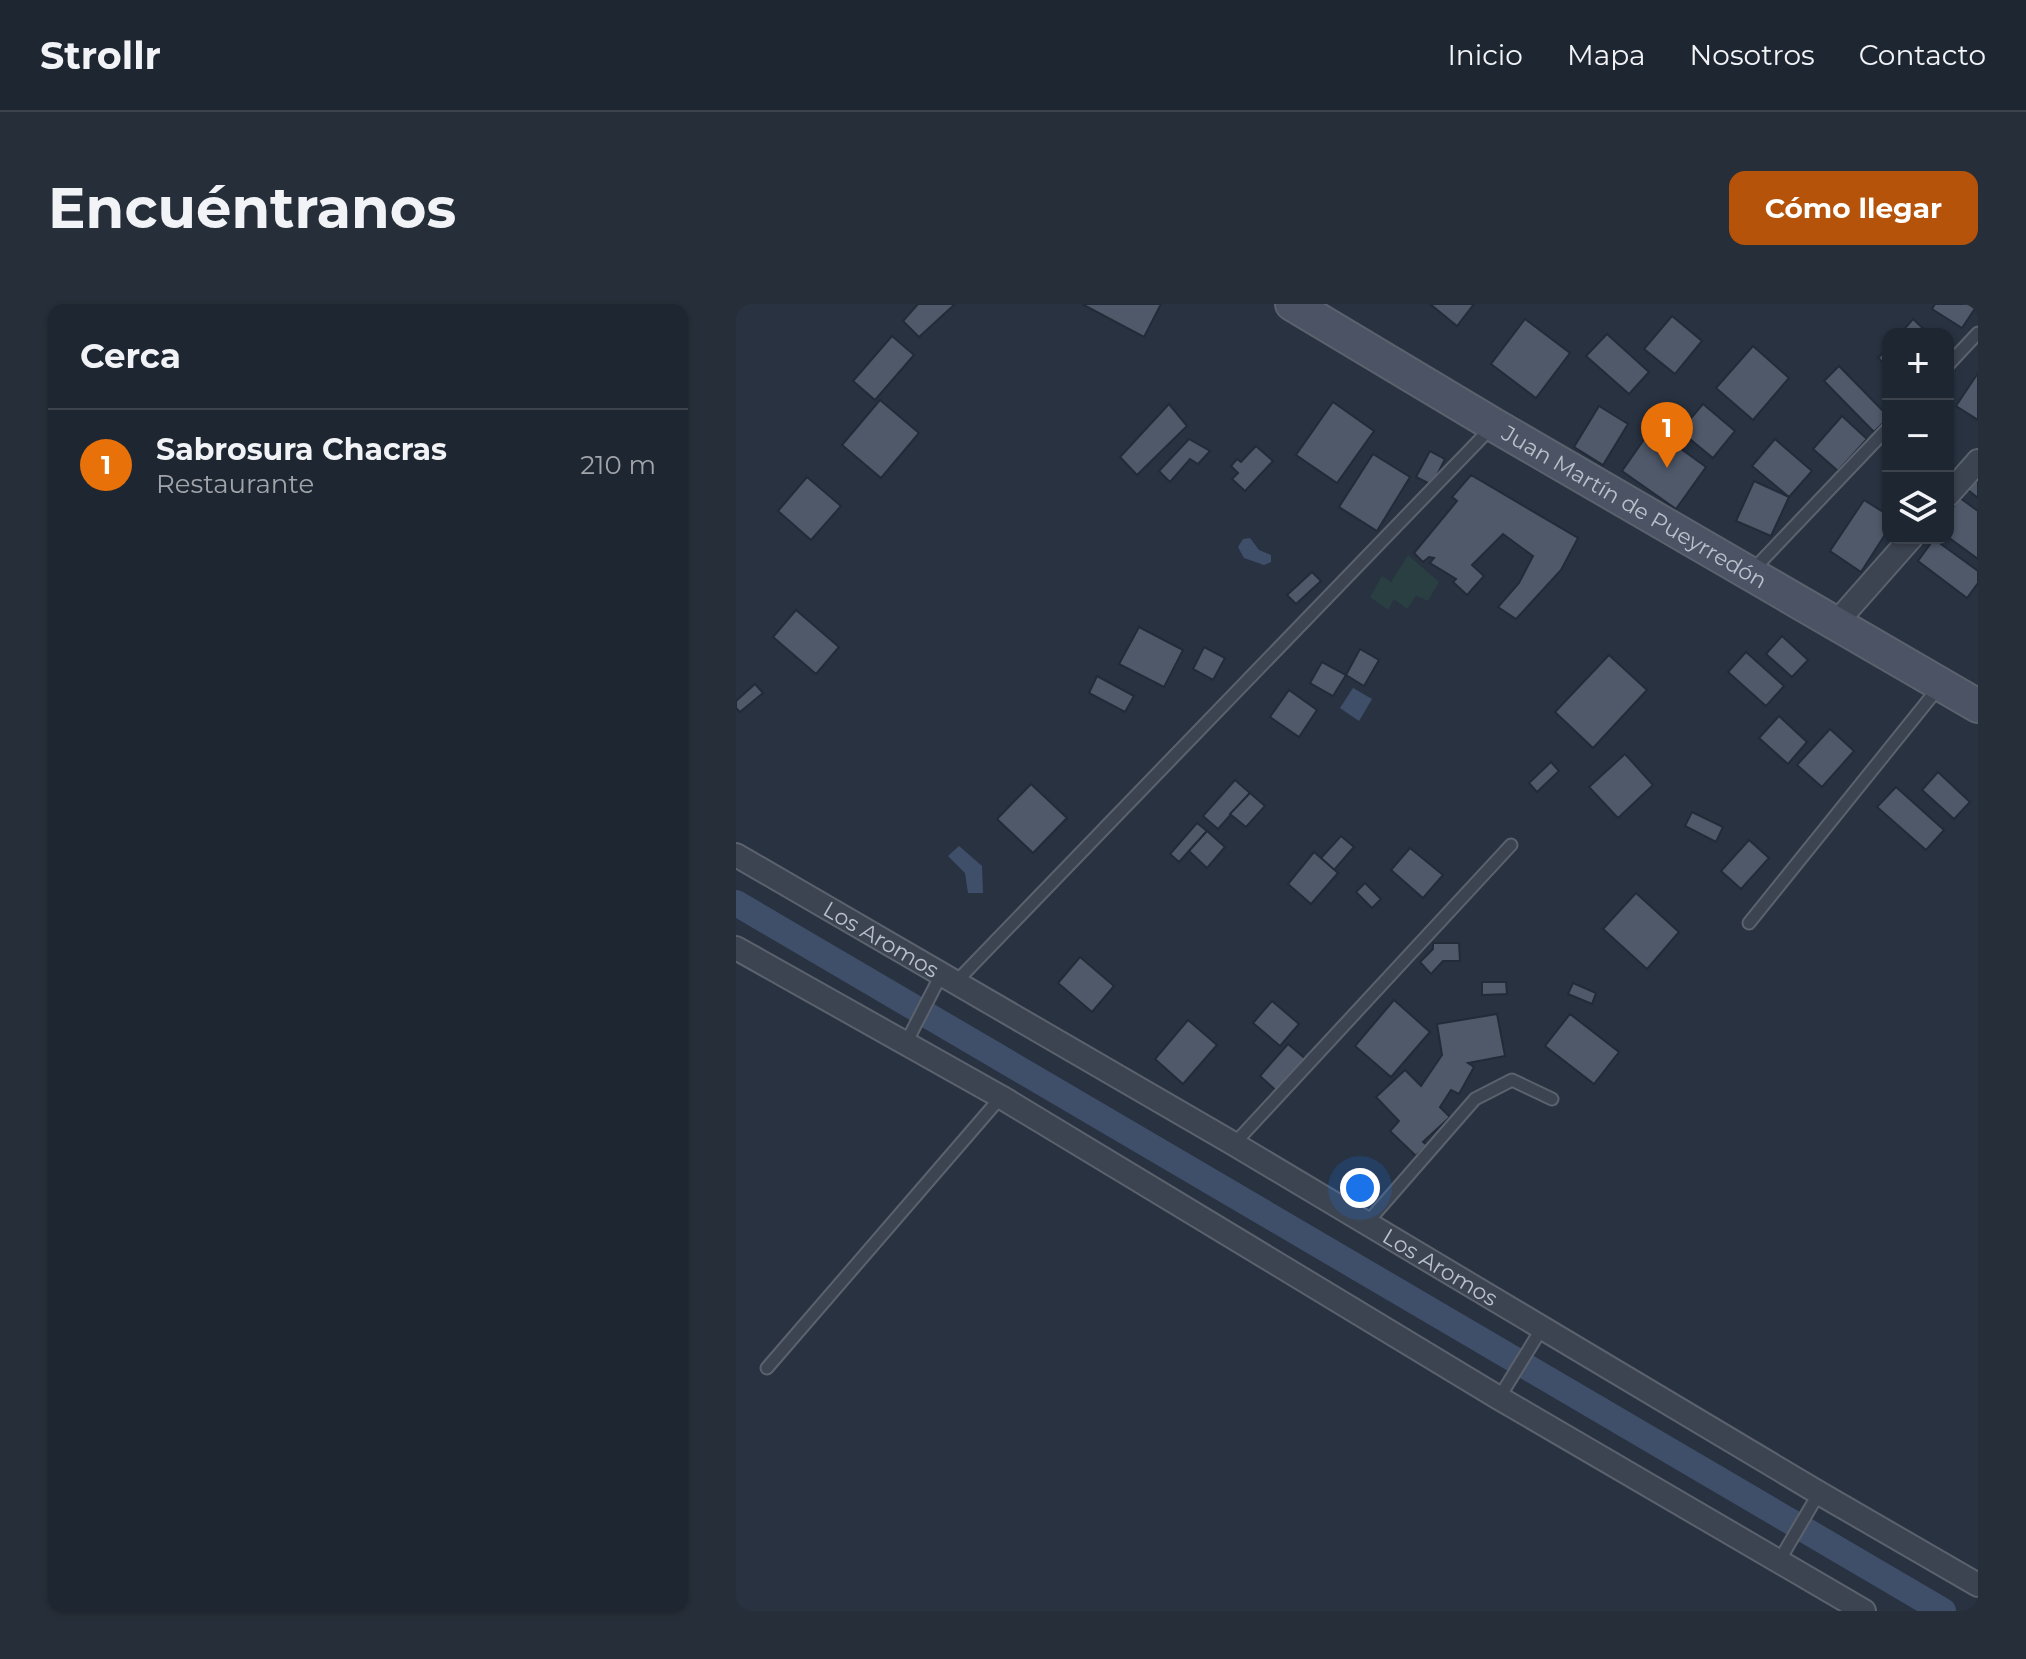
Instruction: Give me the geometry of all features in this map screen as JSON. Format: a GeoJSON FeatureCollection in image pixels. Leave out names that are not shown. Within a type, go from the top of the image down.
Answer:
{"type":"FeatureCollection","features":[{"type":"Feature","properties":{"kind":"main road","name":"Juan Martín de Pueyrredón"},"geometry":{"type":"LineString","coordinates":[[1292,304],[1978,706]]}},
{"type":"Feature","properties":{"kind":"street"},"geometry":{"type":"LineString","coordinates":[[1954,488],[1978,461]]}},
{"type":"Feature","properties":{"kind":"street"},"geometry":{"type":"LineString","coordinates":[[1836,623],[1906,544]]}},
{"type":"Feature","properties":{"kind":"street","name":"Los Aromos"},"geometry":{"type":"LineString","coordinates":[[736,855],[1234,1144],[1978,1585]]}},
{"type":"Feature","properties":{"kind":"street"},"geometry":{"type":"LineString","coordinates":[[736,948],[1001,1097],[1499,1398],[1864,1611]]}},
{"type":"Feature","properties":{"kind":"lane"},"geometry":{"type":"LineString","coordinates":[[1954,359],[1978,333]]}},
{"type":"Feature","properties":{"kind":"lane"},"geometry":{"type":"LineString","coordinates":[[906,1043],[948,979],[1494,425]]}},
{"type":"Feature","properties":{"kind":"lane"},"geometry":{"type":"LineString","coordinates":[[1749,574],[1882,434]]}},
{"type":"Feature","properties":{"kind":"lane"},"geometry":{"type":"LineString","coordinates":[[1749,923],[1941,684]]}},
{"type":"Feature","properties":{"kind":"lane"},"geometry":{"type":"LineString","coordinates":[[1234,1144],[1511,845]]}},
{"type":"Feature","properties":{"kind":"lane"},"geometry":{"type":"LineString","coordinates":[[1366,1224],[1475,1099],[1512,1080],[1552,1099]]}},
{"type":"Feature","properties":{"kind":"lane"},"geometry":{"type":"LineString","coordinates":[[767,1368],[1001,1097]]}},
{"type":"Feature","properties":{"kind":"lane"},"geometry":{"type":"LineString","coordinates":[[1499,1398],[1542,1328]]}},
{"type":"Feature","properties":{"kind":"lane"},"geometry":{"type":"LineString","coordinates":[[1779,1561],[1819,1493]]}},
{"type":"Feature","properties":{"kind":"green space"},"geometry":{"type":"Polygon","coordinates":[[[1408,555],[1439,582],[1428,601],[1416,596],[1407,609],[1394,599],[1388,610],[1370,597],[1382,576],[1391,582],[1408,555]]]}},
{"type":"Feature","properties":{"kind":"water"},"geometry":{"type":"Polygon","coordinates":[[[1250,538],[1259,550],[1271,555],[1271,562],[1264,565],[1244,558],[1238,547],[1243,539],[1250,538]]]}},
{"type":"Feature","properties":{"kind":"water"},"geometry":{"type":"Polygon","coordinates":[[[1353,688],[1372,699],[1359,721],[1340,708],[1353,688]]]}},
{"type":"Feature","properties":{"kind":"water"},"geometry":{"type":"Polygon","coordinates":[[[959,846],[982,866],[983,893],[968,893],[965,873],[948,856],[959,846]]]}},
{"type":"Feature","properties":{"kind":"building"},"geometry":{"type":"Polygon","coordinates":[[[918,304],[955,304],[919,337],[903,321],[918,304]]]}},
{"type":"Feature","properties":{"kind":"building"},"geometry":{"type":"Polygon","coordinates":[[[1082,304],[1161,304],[1144,337],[1082,304]]]}},
{"type":"Feature","properties":{"kind":"building"},"geometry":{"type":"Polygon","coordinates":[[[1430,304],[1474,304],[1457,326],[1430,304]]]}},
{"type":"Feature","properties":{"kind":"building"},"geometry":{"type":"Polygon","coordinates":[[[1935,304],[1978,304],[1962,328],[1932,309],[1935,304]]]}},
{"type":"Feature","properties":{"kind":"building"},"geometry":{"type":"Polygon","coordinates":[[[1672,316],[1702,341],[1675,374],[1644,349],[1672,316]]]}},
{"type":"Feature","properties":{"kind":"building"},"geometry":{"type":"Polygon","coordinates":[[[1525,319],[1570,353],[1536,398],[1491,364],[1525,319]]]}},
{"type":"Feature","properties":{"kind":"building"},"geometry":{"type":"Polygon","coordinates":[[[1913,319],[1923,328],[1905,328],[1913,319]]]}},
{"type":"Feature","properties":{"kind":"building"},"geometry":{"type":"Polygon","coordinates":[[[1607,334],[1649,372],[1629,394],[1586,356],[1607,334]]]}},
{"type":"Feature","properties":{"kind":"building"},"geometry":{"type":"Polygon","coordinates":[[[892,336],[914,355],[875,400],[853,381],[892,336]]]}},
{"type":"Feature","properties":{"kind":"building"},"geometry":{"type":"Polygon","coordinates":[[[1753,346],[1789,378],[1753,420],[1716,388],[1753,346]]]}},
{"type":"Feature","properties":{"kind":"building"},"geometry":{"type":"Polygon","coordinates":[[[1839,366],[1882,410],[1882,424],[1874,432],[1824,381],[1839,366]]]}},
{"type":"Feature","properties":{"kind":"building"},"geometry":{"type":"Polygon","coordinates":[[[1978,373],[1978,420],[1956,406],[1978,373]]]}},
{"type":"Feature","properties":{"kind":"building"},"geometry":{"type":"Polygon","coordinates":[[[880,400],[919,433],[881,478],[842,445],[880,400]]]}},
{"type":"Feature","properties":{"kind":"building"},"geometry":{"type":"Polygon","coordinates":[[[1333,402],[1374,431],[1337,483],[1296,455],[1333,402]]]}},
{"type":"Feature","properties":{"kind":"building"},"geometry":{"type":"Polygon","coordinates":[[[1169,404],[1187,426],[1137,475],[1120,457],[1169,404]]]}},
{"type":"Feature","properties":{"kind":"building"},"geometry":{"type":"Polygon","coordinates":[[[1703,404],[1735,431],[1713,458],[1680,431],[1703,404]]]}},
{"type":"Feature","properties":{"kind":"building"},"geometry":{"type":"Polygon","coordinates":[[[1599,406],[1628,424],[1603,465],[1574,447],[1599,406]]]}},
{"type":"Feature","properties":{"kind":"building"},"geometry":{"type":"Polygon","coordinates":[[[1842,416],[1867,439],[1838,471],[1813,449],[1842,416]]]}},
{"type":"Feature","properties":{"kind":"building"},"geometry":{"type":"Polygon","coordinates":[[[1652,428],[1706,467],[1676,509],[1622,471],[1652,428]]]}},
{"type":"Feature","properties":{"kind":"building"},"geometry":{"type":"Polygon","coordinates":[[[1189,439],[1210,451],[1198,464],[1190,459],[1170,482],[1159,471],[1189,439]]]}},
{"type":"Feature","properties":{"kind":"building"},"geometry":{"type":"Polygon","coordinates":[[[1775,439],[1812,471],[1789,497],[1752,466],[1775,439]]]}},
{"type":"Feature","properties":{"kind":"building"},"geometry":{"type":"Polygon","coordinates":[[[1256,446],[1273,461],[1245,491],[1232,479],[1238,473],[1231,466],[1237,459],[1241,462],[1256,446]]]}},
{"type":"Feature","properties":{"kind":"building"},"geometry":{"type":"Polygon","coordinates":[[[1430,451],[1445,459],[1432,485],[1416,477],[1430,451]]]}},
{"type":"Feature","properties":{"kind":"building"},"geometry":{"type":"Polygon","coordinates":[[[1373,454],[1410,477],[1377,531],[1339,507],[1373,454]]]}},
{"type":"Feature","properties":{"kind":"building"},"geometry":{"type":"Polygon","coordinates":[[[1471,475],[1578,538],[1561,570],[1516,619],[1498,607],[1519,583],[1533,556],[1503,534],[1472,565],[1484,576],[1467,595],[1453,582],[1456,579],[1430,563],[1434,558],[1429,557],[1423,562],[1414,553],[1457,501],[1452,497],[1471,475]]]}},
{"type":"Feature","properties":{"kind":"building"},"geometry":{"type":"Polygon","coordinates":[[[1978,476],[1978,498],[1968,490],[1978,476]]]}},
{"type":"Feature","properties":{"kind":"building"},"geometry":{"type":"Polygon","coordinates":[[[807,477],[841,506],[811,540],[778,511],[807,477]]]}},
{"type":"Feature","properties":{"kind":"building"},"geometry":{"type":"Polygon","coordinates":[[[1754,481],[1789,497],[1771,536],[1736,521],[1754,481]]]}},
{"type":"Feature","properties":{"kind":"building"},"geometry":{"type":"Polygon","coordinates":[[[1960,498],[1978,511],[1978,559],[1954,541],[1954,506],[1960,498]]]}},
{"type":"Feature","properties":{"kind":"building"},"geometry":{"type":"Polygon","coordinates":[[[1864,500],[1882,511],[1882,539],[1861,572],[1830,551],[1864,500]]]}},
{"type":"Feature","properties":{"kind":"building"},"geometry":{"type":"Polygon","coordinates":[[[1930,544],[1941,544],[1978,571],[1978,583],[1967,598],[1918,561],[1930,544]]]}},
{"type":"Feature","properties":{"kind":"building"},"geometry":{"type":"Polygon","coordinates":[[[1312,572],[1321,581],[1296,604],[1287,595],[1312,572]]]}},
{"type":"Feature","properties":{"kind":"building"},"geometry":{"type":"Polygon","coordinates":[[[796,610],[839,647],[816,674],[773,637],[796,610]]]}},
{"type":"Feature","properties":{"kind":"building"},"geometry":{"type":"Polygon","coordinates":[[[1139,627],[1183,650],[1164,687],[1119,664],[1139,627]]]}},
{"type":"Feature","properties":{"kind":"building"},"geometry":{"type":"Polygon","coordinates":[[[1782,636],[1808,660],[1792,677],[1766,654],[1782,636]]]}},
{"type":"Feature","properties":{"kind":"building"},"geometry":{"type":"Polygon","coordinates":[[[1204,647],[1225,658],[1213,680],[1193,669],[1204,647]]]}},
{"type":"Feature","properties":{"kind":"building"},"geometry":{"type":"Polygon","coordinates":[[[1360,649],[1379,660],[1364,686],[1346,675],[1360,649]]]}},
{"type":"Feature","properties":{"kind":"building"},"geometry":{"type":"Polygon","coordinates":[[[1746,652],[1784,686],[1766,706],[1728,672],[1746,652]]]}},
{"type":"Feature","properties":{"kind":"building"},"geometry":{"type":"Polygon","coordinates":[[[1609,655],[1647,690],[1593,748],[1555,712],[1609,655]]]}},
{"type":"Feature","properties":{"kind":"building"},"geometry":{"type":"Polygon","coordinates":[[[1322,662],[1346,675],[1333,696],[1310,683],[1322,662]]]}},
{"type":"Feature","properties":{"kind":"building"},"geometry":{"type":"Polygon","coordinates":[[[1097,676],[1134,696],[1125,712],[1089,693],[1097,676]]]}},
{"type":"Feature","properties":{"kind":"building"},"geometry":{"type":"Polygon","coordinates":[[[755,684],[763,693],[740,712],[736,701],[755,684]]]}},
{"type":"Feature","properties":{"kind":"building"},"geometry":{"type":"Polygon","coordinates":[[[1289,690],[1317,710],[1299,737],[1270,717],[1289,690]]]}},
{"type":"Feature","properties":{"kind":"building"},"geometry":{"type":"Polygon","coordinates":[[[1779,716],[1807,742],[1788,764],[1759,738],[1779,716]]]}},
{"type":"Feature","properties":{"kind":"building"},"geometry":{"type":"Polygon","coordinates":[[[1830,729],[1854,751],[1822,787],[1797,765],[1830,729]]]}},
{"type":"Feature","properties":{"kind":"building"},"geometry":{"type":"Polygon","coordinates":[[[1625,754],[1653,785],[1618,818],[1589,787],[1625,754]]]}},
{"type":"Feature","properties":{"kind":"building"},"geometry":{"type":"Polygon","coordinates":[[[1551,762],[1559,771],[1537,792],[1529,783],[1551,762]]]}},
{"type":"Feature","properties":{"kind":"building"},"geometry":{"type":"Polygon","coordinates":[[[1938,772],[1970,802],[1954,819],[1922,790],[1938,772]]]}},
{"type":"Feature","properties":{"kind":"building"},"geometry":{"type":"Polygon","coordinates":[[[1235,780],[1250,793],[1218,829],[1203,816],[1235,780]]]}},
{"type":"Feature","properties":{"kind":"building"},"geometry":{"type":"Polygon","coordinates":[[[1031,784],[1067,818],[1033,853],[997,819],[1031,784]]]}},
{"type":"Feature","properties":{"kind":"building"},"geometry":{"type":"Polygon","coordinates":[[[1896,787],[1944,830],[1926,850],[1877,807],[1896,787]]]}},
{"type":"Feature","properties":{"kind":"building"},"geometry":{"type":"Polygon","coordinates":[[[1250,793],[1265,806],[1246,827],[1230,814],[1250,793]]]}},
{"type":"Feature","properties":{"kind":"building"},"geometry":{"type":"Polygon","coordinates":[[[1692,812],[1723,827],[1716,842],[1685,826],[1692,812]]]}},
{"type":"Feature","properties":{"kind":"building"},"geometry":{"type":"Polygon","coordinates":[[[1197,823],[1207,831],[1179,862],[1170,854],[1197,823]]]}},
{"type":"Feature","properties":{"kind":"building"},"geometry":{"type":"Polygon","coordinates":[[[1207,831],[1225,847],[1207,868],[1189,851],[1207,831]]]}},
{"type":"Feature","properties":{"kind":"building"},"geometry":{"type":"Polygon","coordinates":[[[1341,836],[1354,847],[1334,870],[1321,858],[1341,836]]]}},
{"type":"Feature","properties":{"kind":"building"},"geometry":{"type":"Polygon","coordinates":[[[1749,840],[1769,858],[1741,889],[1721,871],[1749,840]]]}},
{"type":"Feature","properties":{"kind":"building"},"geometry":{"type":"Polygon","coordinates":[[[1410,848],[1443,875],[1423,898],[1391,870],[1410,848]]]}},
{"type":"Feature","properties":{"kind":"building"},"geometry":{"type":"Polygon","coordinates":[[[1314,852],[1338,873],[1311,904],[1288,884],[1314,852]]]}},
{"type":"Feature","properties":{"kind":"building"},"geometry":{"type":"Polygon","coordinates":[[[1365,883],[1381,899],[1372,908],[1356,892],[1365,883]]]}},
{"type":"Feature","properties":{"kind":"building"},"geometry":{"type":"Polygon","coordinates":[[[1636,893],[1679,932],[1647,969],[1603,929],[1636,893]]]}},
{"type":"Feature","properties":{"kind":"building"},"geometry":{"type":"Polygon","coordinates":[[[1433,943],[1459,943],[1460,961],[1443,961],[1431,974],[1420,962],[1433,949],[1433,943]]]}},
{"type":"Feature","properties":{"kind":"building"},"geometry":{"type":"Polygon","coordinates":[[[1080,957],[1114,986],[1092,1012],[1058,983],[1080,957]]]}},
{"type":"Feature","properties":{"kind":"building"},"geometry":{"type":"Polygon","coordinates":[[[1482,982],[1506,982],[1507,994],[1482,995],[1482,982]]]}},
{"type":"Feature","properties":{"kind":"building"},"geometry":{"type":"Polygon","coordinates":[[[1573,983],[1596,993],[1592,1004],[1568,994],[1573,983]]]}},
{"type":"Feature","properties":{"kind":"building"},"geometry":{"type":"Polygon","coordinates":[[[1394,1000],[1430,1032],[1391,1077],[1355,1046],[1394,1000]]]}},
{"type":"Feature","properties":{"kind":"building"},"geometry":{"type":"Polygon","coordinates":[[[1272,1001],[1299,1024],[1280,1046],[1253,1023],[1272,1001]]]}},
{"type":"Feature","properties":{"kind":"building"},"geometry":{"type":"Polygon","coordinates":[[[1497,1014],[1505,1056],[1468,1063],[1474,1067],[1459,1094],[1451,1090],[1440,1107],[1450,1117],[1423,1142],[1427,1145],[1416,1156],[1390,1131],[1399,1121],[1376,1097],[1405,1070],[1421,1086],[1442,1055],[1437,1024],[1497,1014]]]}},
{"type":"Feature","properties":{"kind":"building"},"geometry":{"type":"Polygon","coordinates":[[[1570,1014],[1619,1052],[1594,1084],[1545,1046],[1570,1014]]]}},
{"type":"Feature","properties":{"kind":"building"},"geometry":{"type":"Polygon","coordinates":[[[1188,1020],[1217,1045],[1183,1084],[1155,1059],[1188,1020]]]}},
{"type":"Feature","properties":{"kind":"building"},"geometry":{"type":"Polygon","coordinates":[[[1288,1044],[1308,1061],[1280,1094],[1260,1076],[1288,1044]]]}},
{"type":"Feature","properties":{"kind":"waterway"},"geometry":{"type":"LineString","coordinates":[[736,903],[1943,1611]]}},
{"type":"Feature","properties":{"kind":"place","name":"Sabrosura Chacras"},"geometry":{"type":"Point","coordinates":[1667,468]}}]}
